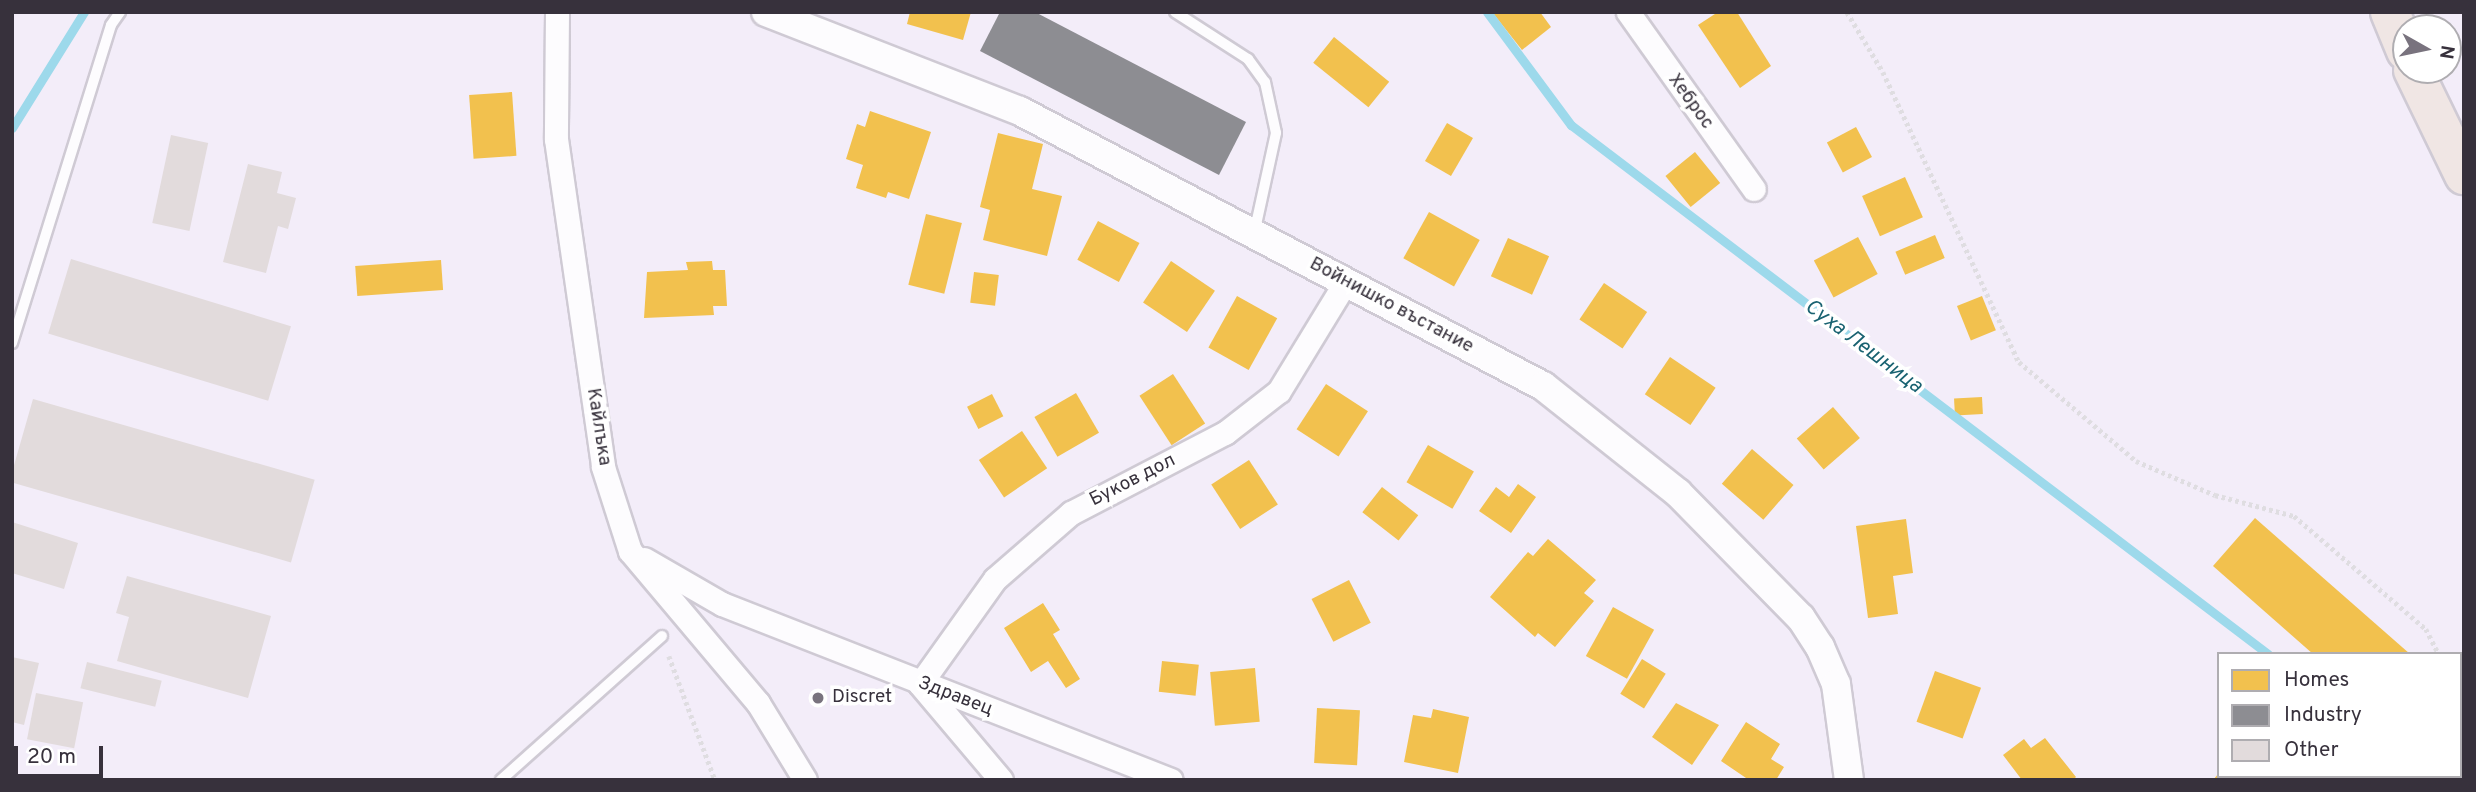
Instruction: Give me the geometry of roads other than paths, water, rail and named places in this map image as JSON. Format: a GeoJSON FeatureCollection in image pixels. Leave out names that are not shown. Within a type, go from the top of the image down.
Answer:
{"type":"FeatureCollection","features":[{"type":"Feature","properties":{"kind":"highway"},"geometry":{"type":"LineString","coordinates":[[2420,84],[2464,175]]}},
{"type":"Feature","properties":{"kind":"street","name":"Кайлъка"},"geometry":{"type":"LineString","coordinates":[[558,12],[556,139],[603,467],[630,551],[758,704],[805,780]]}},
{"type":"Feature","properties":{"kind":"street","name":"Войнишко въстание"},"geometry":{"type":"LineString","coordinates":[[766,12],[1020,111],[1543,386],[1678,493],[1780,594],[1820,647],[1836,684],[1849,780]]}},
{"type":"Feature","properties":{"kind":"street","name":"Хеброс"},"geometry":{"type":"LineString","coordinates":[[1628,12],[1754,190]]}},
{"type":"Feature","properties":{"kind":"street","name":"Буков дол"},"geometry":{"type":"LineString","coordinates":[[920,684],[995,579],[1071,513],[1225,433],[1279,391],[1345,283]]}},
{"type":"Feature","properties":{"kind":"street","name":"Здравец"},"geometry":{"type":"LineString","coordinates":[[630,551],[722,604],[920,684],[1171,780]]}},
{"type":"Feature","properties":{"kind":"street"},"geometry":{"type":"LineString","coordinates":[[920,684],[1001,780]]}},
{"type":"Feature","properties":{"kind":"lane"},"geometry":{"type":"LineString","coordinates":[[12,342],[111,25],[120,12]]}},
{"type":"Feature","properties":{"kind":"lane"},"geometry":{"type":"LineString","coordinates":[[1175,12],[1248,59],[1265,82],[1276,133],[1254,234]]}},
{"type":"Feature","properties":{"kind":"lane"},"geometry":{"type":"LineString","coordinates":[[501,780],[662,636]]}},
{"type":"Feature","properties":{"kind":"waterway"},"geometry":{"type":"LineString","coordinates":[[12,128],[84,12]]}},
{"type":"Feature","properties":{"kind":"waterway","name":"Суха Лешница"},"geometry":{"type":"LineString","coordinates":[[1487,12],[1571,125],[2265,652]]}},
{"type":"Feature","properties":{"kind":"place","name":"Discret"},"geometry":{"type":"Point","coordinates":[818,698]}}]}
